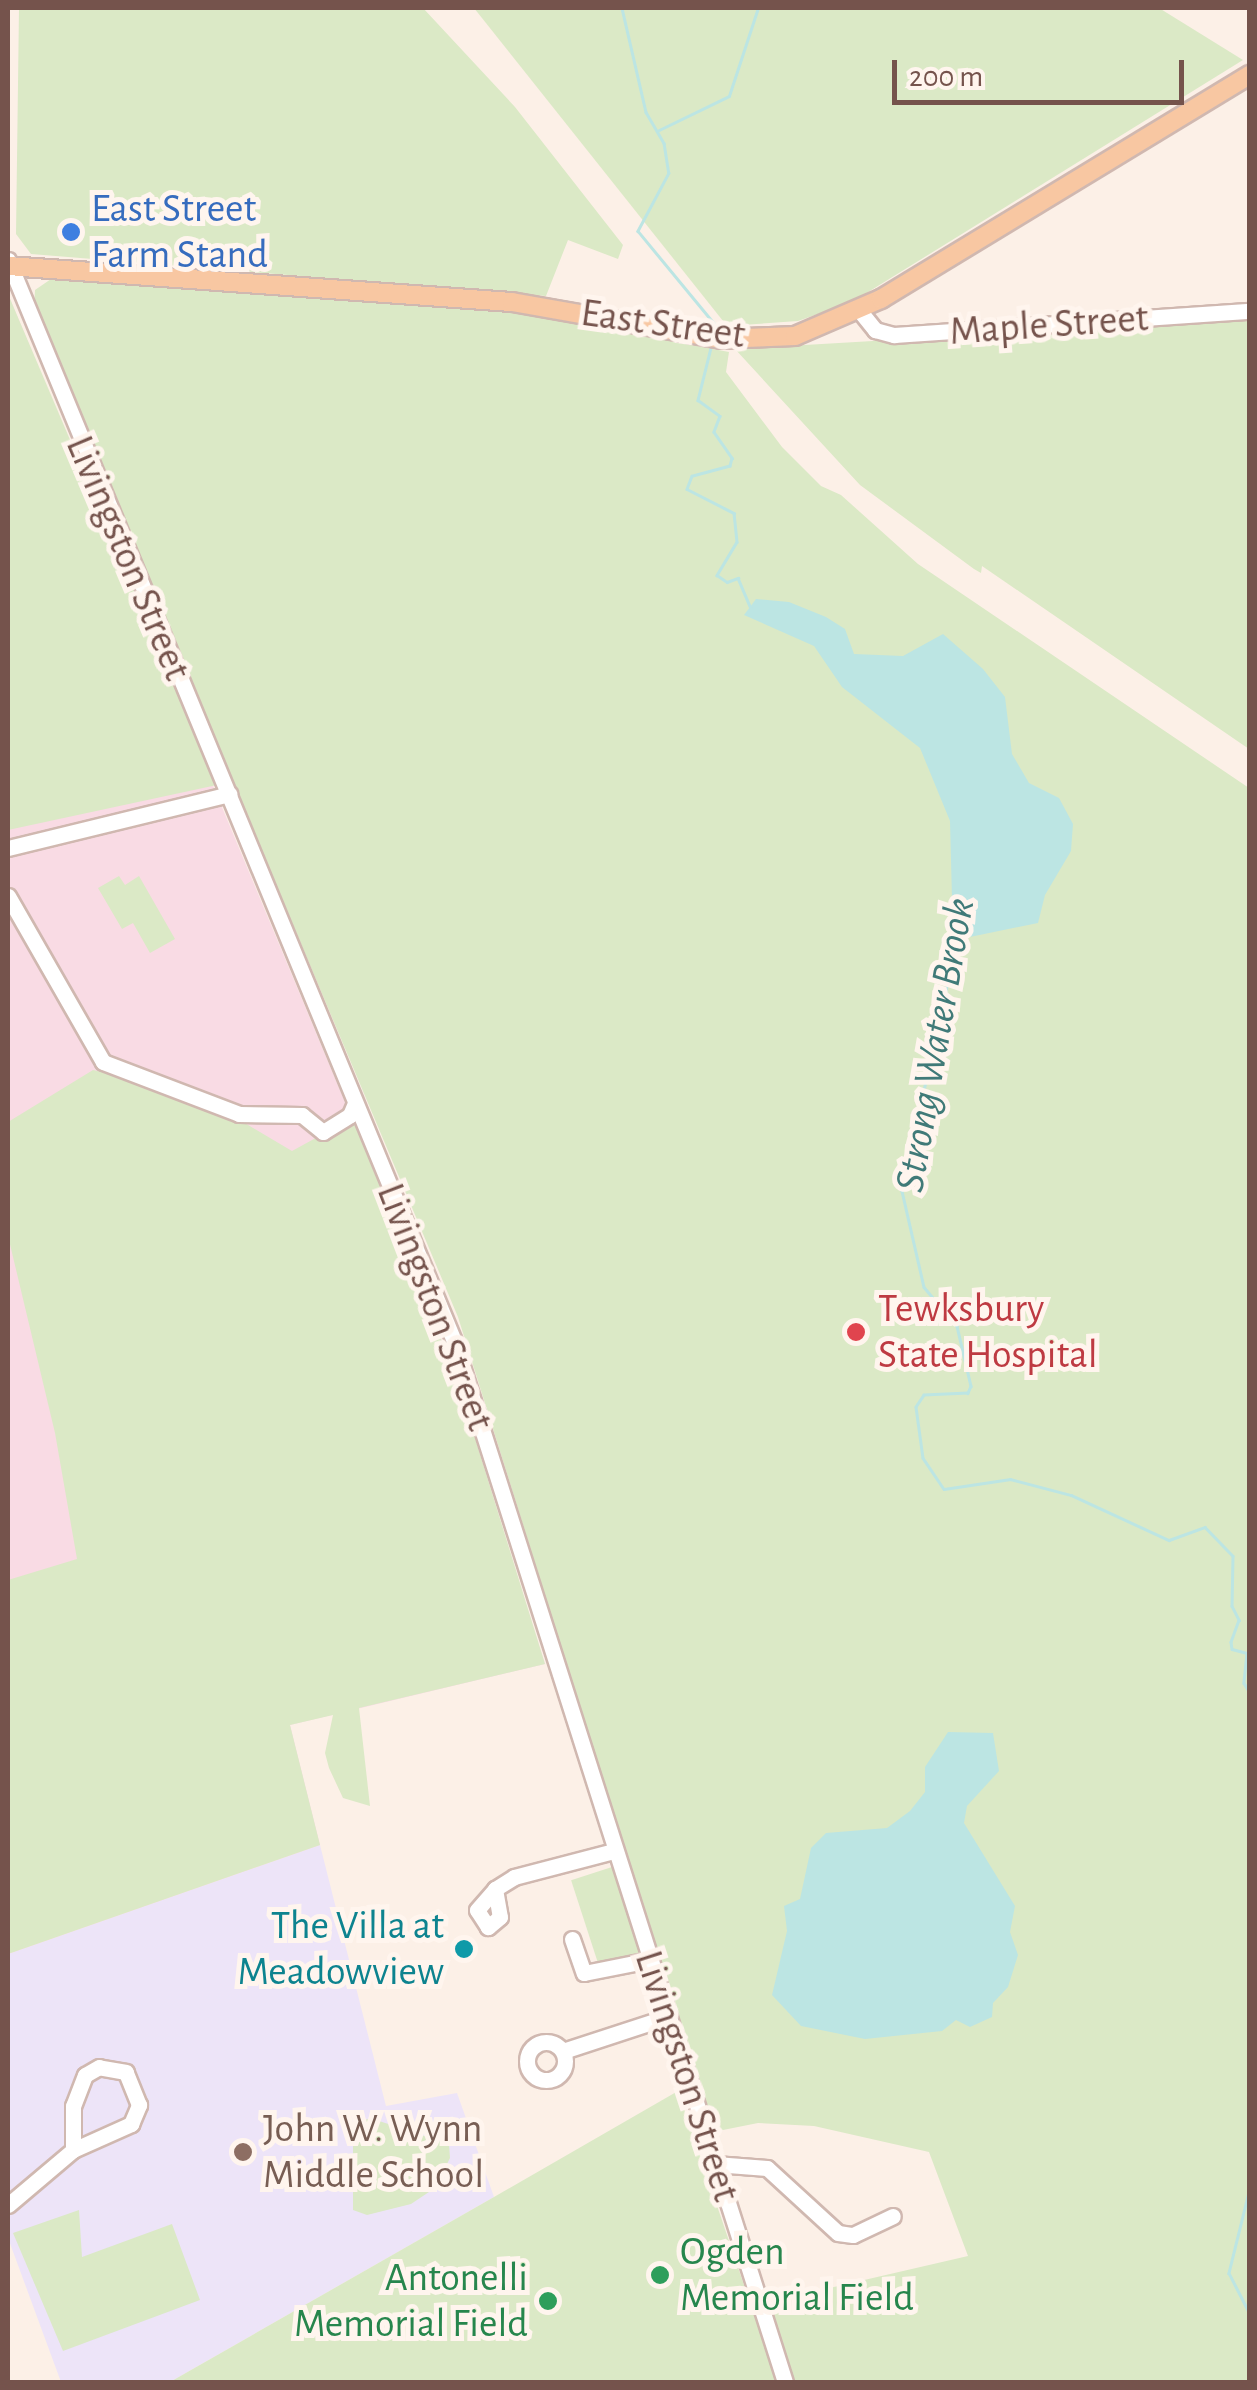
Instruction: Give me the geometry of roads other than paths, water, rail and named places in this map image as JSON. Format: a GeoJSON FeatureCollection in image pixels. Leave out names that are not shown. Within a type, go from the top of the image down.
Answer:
{"type":"FeatureCollection","features":[{"type":"Feature","properties":{"kind":"main road","name":"East Street"},"geometry":{"type":"LineString","coordinates":[[8,264],[512,302],[721,339],[795,336],[859,310],[1250,75]]}},
{"type":"Feature","properties":{"kind":"street","name":"Livingston Street"},"geometry":{"type":"LineString","coordinates":[[8,264],[456,1346],[785,2382]]}},
{"type":"Feature","properties":{"kind":"street","name":"Maple Street"},"geometry":{"type":"LineString","coordinates":[[859,310],[875,330],[894,336],[1250,311]]}},
{"type":"Feature","properties":{"kind":"street"},"geometry":{"type":"LineString","coordinates":[[8,848],[229,794]]}},
{"type":"Feature","properties":{"kind":"street"},"geometry":{"type":"LineString","coordinates":[[8,896],[104,1062],[239,1114],[302,1115],[323,1132],[350,1114],[355,1102]]}},
{"type":"Feature","properties":{"kind":"street"},"geometry":{"type":"LineString","coordinates":[[496,1889],[525,1872],[614,1851]]}},
{"type":"Feature","properties":{"kind":"street"},"geometry":{"type":"LineString","coordinates":[[572,1939],[584,1974],[650,1960]]}},
{"type":"Feature","properties":{"kind":"street"},"geometry":{"type":"LineString","coordinates":[[562,2051],[668,2017]]}},
{"type":"Feature","properties":{"kind":"street"},"geometry":{"type":"LineString","coordinates":[[8,2205],[73,2150],[131,2124],[137,2092],[126,2072],[99,2067],[85,2075],[72,2106],[73,2150]]}},
{"type":"Feature","properties":{"kind":"street"},"geometry":{"type":"LineString","coordinates":[[715,2164],[768,2168],[838,2233],[853,2235],[892,2216]]}},
{"type":"Feature","properties":{"kind":"water"},"geometry":{"type":"Polygon","coordinates":[[[756,599],[789,602],[826,617],[845,629],[854,654],[903,656],[943,634],[983,669],[1005,697],[1012,754],[1029,783],[1059,798],[1073,824],[1071,851],[1045,895],[1038,923],[965,938],[952,899],[950,821],[920,748],[842,687],[814,646],[744,615],[756,599]]]}},
{"type":"Feature","properties":{"kind":"water"},"geometry":{"type":"Polygon","coordinates":[[[948,1732],[993,1733],[999,1771],[967,1806],[964,1823],[1015,1906],[1010,1932],[1018,1955],[1008,1987],[993,2003],[992,2017],[970,2027],[956,2020],[942,2031],[865,2039],[801,2026],[772,1995],[787,1931],[784,1906],[800,1899],[811,1848],[826,1833],[887,1828],[910,1811],[925,1792],[925,1767],[948,1732]]]}},
{"type":"Feature","properties":{"kind":"waterway","name":"Strong Water Brook"},"geometry":{"type":"LineString","coordinates":[[622,8],[646,112],[664,143],[669,173],[638,231],[718,328]]}},
{"type":"Feature","properties":{"kind":"waterway"},"geometry":{"type":"LineString","coordinates":[[657,131],[729,96],[758,8]]}},
{"type":"Feature","properties":{"kind":"waterway","name":"Strong Water Brook"},"geometry":{"type":"LineString","coordinates":[[711,348],[698,400],[720,416],[714,432],[732,458],[730,466],[692,476],[687,489],[734,513],[737,542],[717,575],[727,582],[738,578],[751,608]]}},
{"type":"Feature","properties":{"kind":"waterway","name":"Strong Water Brook"},"geometry":{"type":"LineString","coordinates":[[960,927],[902,1191],[924,1287],[957,1326],[971,1386],[968,1393],[924,1395],[916,1407],[923,1458],[944,1489],[1010,1479],[1071,1495],[1169,1540],[1205,1527],[1233,1556],[1232,1606],[1239,1620],[1231,1642],[1232,1649],[1247,1653],[1244,1683],[1250,1693]]}},
{"type":"Feature","properties":{"kind":"waterway","name":"Strong Water Brook"},"geometry":{"type":"LineString","coordinates":[[1250,2188],[1229,2273],[1250,2314]]}},
{"type":"Feature","properties":{"kind":"place","name":"East Street Farm Stand"},"geometry":{"type":"Point","coordinates":[71,232]}},
{"type":"Feature","properties":{"kind":"place","name":"Tewksbury State Hospital"},"geometry":{"type":"Point","coordinates":[856,1332]}},
{"type":"Feature","properties":{"kind":"place","name":"The Villa at Meadowview"},"geometry":{"type":"Point","coordinates":[464,1949]}},
{"type":"Feature","properties":{"kind":"place","name":"John W. Wynn Middle School"},"geometry":{"type":"Point","coordinates":[243,2152]}},
{"type":"Feature","properties":{"kind":"place","name":"Ogden Memorial Field"},"geometry":{"type":"Point","coordinates":[660,2275]}},
{"type":"Feature","properties":{"kind":"place","name":"Antonelli Memorial Field"},"geometry":{"type":"Point","coordinates":[548,2301]}}]}
